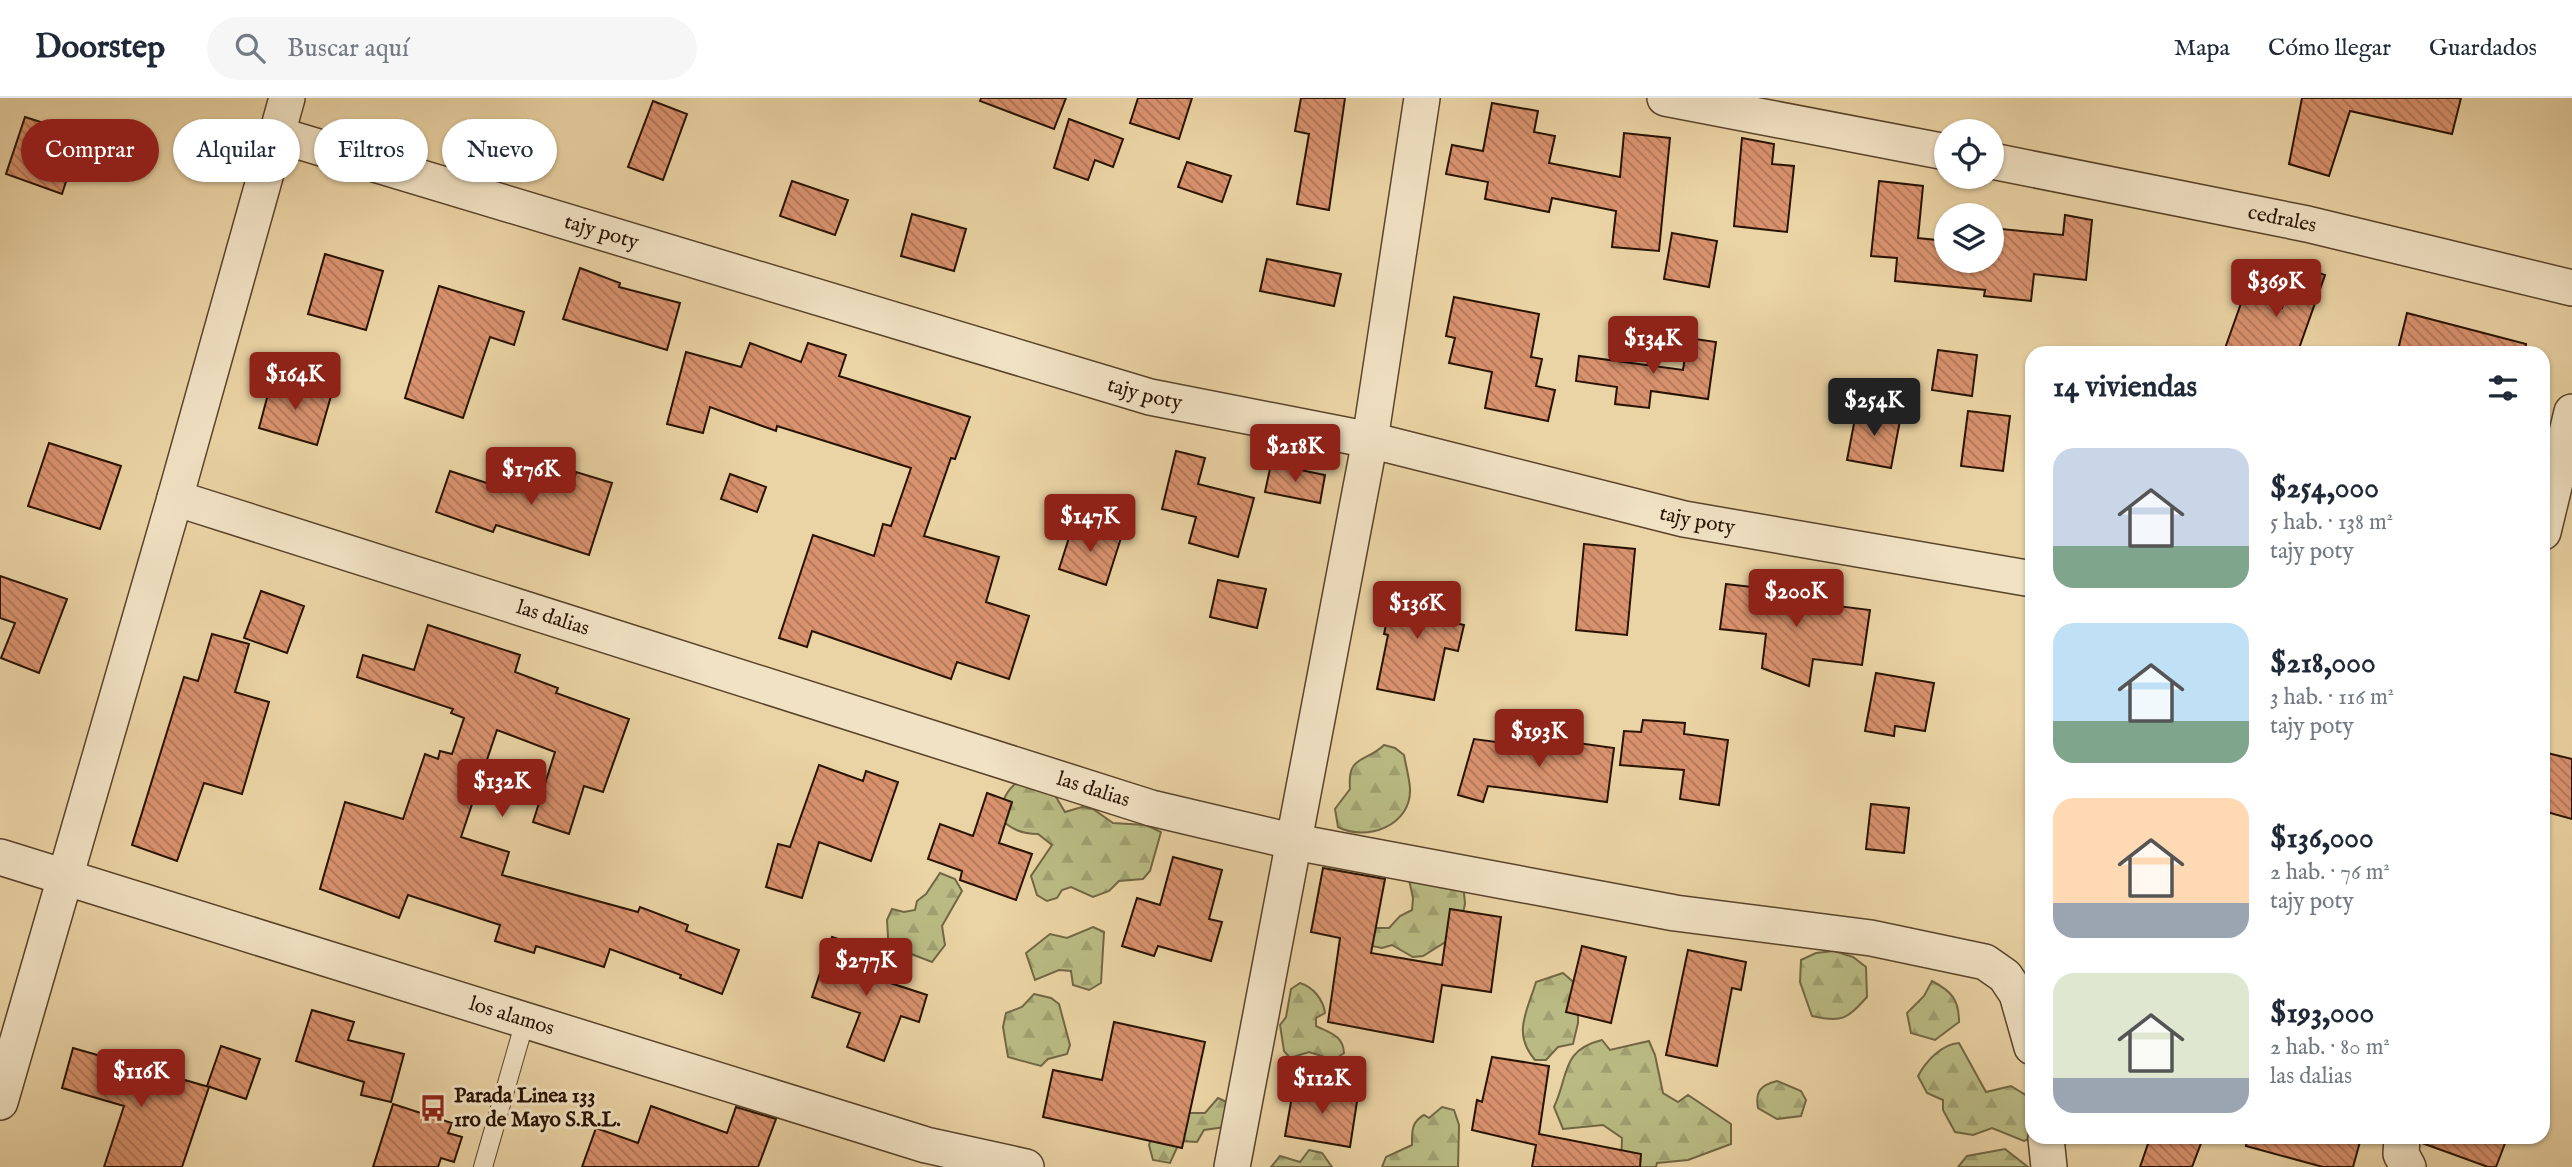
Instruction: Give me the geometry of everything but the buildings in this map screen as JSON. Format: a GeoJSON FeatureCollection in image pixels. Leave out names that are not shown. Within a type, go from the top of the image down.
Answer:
{"type":"FeatureCollection","features":[{"type":"Feature","properties":{"kind":"street"},"geometry":{"type":"LineString","coordinates":[[280,119],[287,98]]}},
{"type":"Feature","properties":{"kind":"street"},"geometry":{"type":"LineString","coordinates":[[1232,1167],[1296,842],[1370,440],[1422,98]]}},
{"type":"Feature","properties":{"kind":"street"},"geometry":{"type":"LineString","coordinates":[[1665,98],[1934,150]]}},
{"type":"Feature","properties":{"kind":"street","name":"tajy poty"},"geometry":{"type":"LineString","coordinates":[[300,142],[1150,397],[1370,440],[1684,519],[2025,578]]}},
{"type":"Feature","properties":{"kind":"street","name":"cedrales"},"geometry":{"type":"LineString","coordinates":[[2004,163],[2307,224],[2572,288]]}},
{"type":"Feature","properties":{"kind":"street"},"geometry":{"type":"LineString","coordinates":[[0,1102],[175,498],[262,182]]}},
{"type":"Feature","properties":{"kind":"street"},"geometry":{"type":"LineString","coordinates":[[2553,529],[2572,412]]}},
{"type":"Feature","properties":{"kind":"street","name":"las dalias"},"geometry":{"type":"LineString","coordinates":[[175,498],[1152,808],[1296,842],[1675,913],[1871,938],[1985,962],[2006,975],[2017,994],[2025,1022]]}},
{"type":"Feature","properties":{"kind":"street","name":"los alamos"},"geometry":{"type":"LineString","coordinates":[[0,857],[926,1145],[1027,1167]]}},
{"type":"Feature","properties":{"kind":"street"},"geometry":{"type":"LineString","coordinates":[[2047,1144],[2049,1167]]}},
{"type":"Feature","properties":{"kind":"street"},"geometry":{"type":"LineString","coordinates":[[2402,1144],[2401,1154],[2408,1167]]}},
{"type":"Feature","properties":{"kind":"lane"},"geometry":{"type":"LineString","coordinates":[[483,1167],[525,1021]]}},
{"type":"Feature","properties":{"kind":"green space"},"geometry":{"type":"Polygon","coordinates":[[[1384,745],[1395,748],[1404,755],[1410,788],[1409,801],[1404,812],[1395,821],[1374,831],[1361,833],[1338,827],[1335,809],[1350,789],[1350,778],[1355,764],[1384,745]]]}},
{"type":"Feature","properties":{"kind":"green space"},"geometry":{"type":"Polygon","coordinates":[[[1022,780],[1050,787],[1065,812],[1082,807],[1093,809],[1113,823],[1146,825],[1161,832],[1150,871],[1143,879],[1119,881],[1109,891],[1093,897],[1071,887],[1062,890],[1057,898],[1047,901],[1037,895],[1031,876],[1052,845],[1038,834],[1017,830],[1000,819],[1005,796],[1022,780]]]}},
{"type":"Feature","properties":{"kind":"green space"},"geometry":{"type":"Polygon","coordinates":[[[940,873],[955,879],[962,891],[942,926],[945,945],[932,962],[906,952],[899,958],[889,955],[887,920],[892,909],[904,912],[915,910],[917,901],[926,894],[940,873]]]}},
{"type":"Feature","properties":{"kind":"green space"},"geometry":{"type":"Polygon","coordinates":[[[1408,875],[1463,882],[1465,904],[1458,934],[1423,956],[1413,957],[1392,945],[1382,948],[1367,945],[1372,928],[1389,928],[1400,916],[1412,910],[1413,898],[1408,875]]]}},
{"type":"Feature","properties":{"kind":"green space"},"geometry":{"type":"Polygon","coordinates":[[[1093,927],[1104,932],[1101,983],[1089,990],[1073,985],[1071,971],[1059,970],[1035,980],[1026,953],[1050,934],[1067,938],[1093,927]]]}},
{"type":"Feature","properties":{"kind":"green space"},"geometry":{"type":"Polygon","coordinates":[[[1834,951],[1853,957],[1866,967],[1867,997],[1849,1015],[1837,1019],[1812,1016],[1800,982],[1801,960],[1816,953],[1834,951]]]}},
{"type":"Feature","properties":{"kind":"green space"},"geometry":{"type":"Polygon","coordinates":[[[1563,973],[1578,986],[1578,1023],[1573,1044],[1558,1047],[1546,1060],[1535,1060],[1524,1041],[1526,1013],[1536,982],[1563,973]]]}},
{"type":"Feature","properties":{"kind":"green space"},"geometry":{"type":"Polygon","coordinates":[[[1932,981],[1953,997],[1959,1014],[1959,1022],[1935,1040],[1911,1033],[1907,1013],[1924,996],[1932,981]]]}},
{"type":"Feature","properties":{"kind":"green space"},"geometry":{"type":"Polygon","coordinates":[[[1300,983],[1313,991],[1322,1003],[1325,1013],[1316,1018],[1316,1026],[1335,1035],[1341,1042],[1344,1053],[1334,1060],[1309,1052],[1290,1058],[1284,1051],[1280,1025],[1286,1017],[1291,989],[1300,983]]]}},
{"type":"Feature","properties":{"kind":"green space"},"geometry":{"type":"Polygon","coordinates":[[[1034,994],[1051,998],[1059,1004],[1070,1045],[1067,1054],[1048,1059],[1041,1066],[1008,1057],[1003,1027],[1006,1013],[1022,1007],[1034,994]]]}},
{"type":"Feature","properties":{"kind":"green space"},"geometry":{"type":"Polygon","coordinates":[[[1602,1040],[1610,1050],[1649,1041],[1655,1055],[1663,1093],[1678,1102],[1688,1095],[1731,1124],[1731,1144],[1688,1160],[1657,1163],[1656,1167],[1621,1167],[1622,1138],[1603,1125],[1563,1129],[1554,1107],[1568,1065],[1579,1050],[1602,1040]]]}},
{"type":"Feature","properties":{"kind":"green space"},"geometry":{"type":"Polygon","coordinates":[[[1959,1043],[1986,1092],[2011,1086],[2025,1095],[2025,1141],[1992,1128],[1973,1135],[1955,1132],[1943,1110],[1943,1100],[1927,1093],[1918,1076],[1935,1054],[1959,1043]]]}},
{"type":"Feature","properties":{"kind":"green space"},"geometry":{"type":"Polygon","coordinates":[[[1777,1081],[1801,1091],[1806,1100],[1801,1116],[1777,1119],[1758,1108],[1757,1097],[1760,1090],[1777,1081]]]}},
{"type":"Feature","properties":{"kind":"green space"},"geometry":{"type":"Polygon","coordinates":[[[1218,1098],[1231,1104],[1225,1127],[1204,1130],[1197,1142],[1180,1141],[1170,1163],[1153,1160],[1149,1145],[1154,1131],[1182,1113],[1205,1113],[1218,1098]]]}},
{"type":"Feature","properties":{"kind":"green space"},"geometry":{"type":"Polygon","coordinates":[[[1442,1107],[1454,1110],[1459,1125],[1458,1167],[1382,1167],[1386,1157],[1412,1145],[1412,1132],[1417,1121],[1424,1115],[1429,1118],[1442,1107]]]}},
{"type":"Feature","properties":{"kind":"green space"},"geometry":{"type":"Polygon","coordinates":[[[2005,1149],[2028,1167],[1958,1167],[1967,1156],[2005,1149]]]}},
{"type":"Feature","properties":{"kind":"green space"},"geometry":{"type":"Polygon","coordinates":[[[1309,1150],[1322,1153],[1332,1167],[1271,1167],[1280,1156],[1300,1162],[1309,1150]]]}},
{"type":"Feature","properties":{"kind":"place","name":"Parada Linea 133 1ro de Mayo S.R.L."},"geometry":{"type":"Point","coordinates":[433,1108]}}]}
